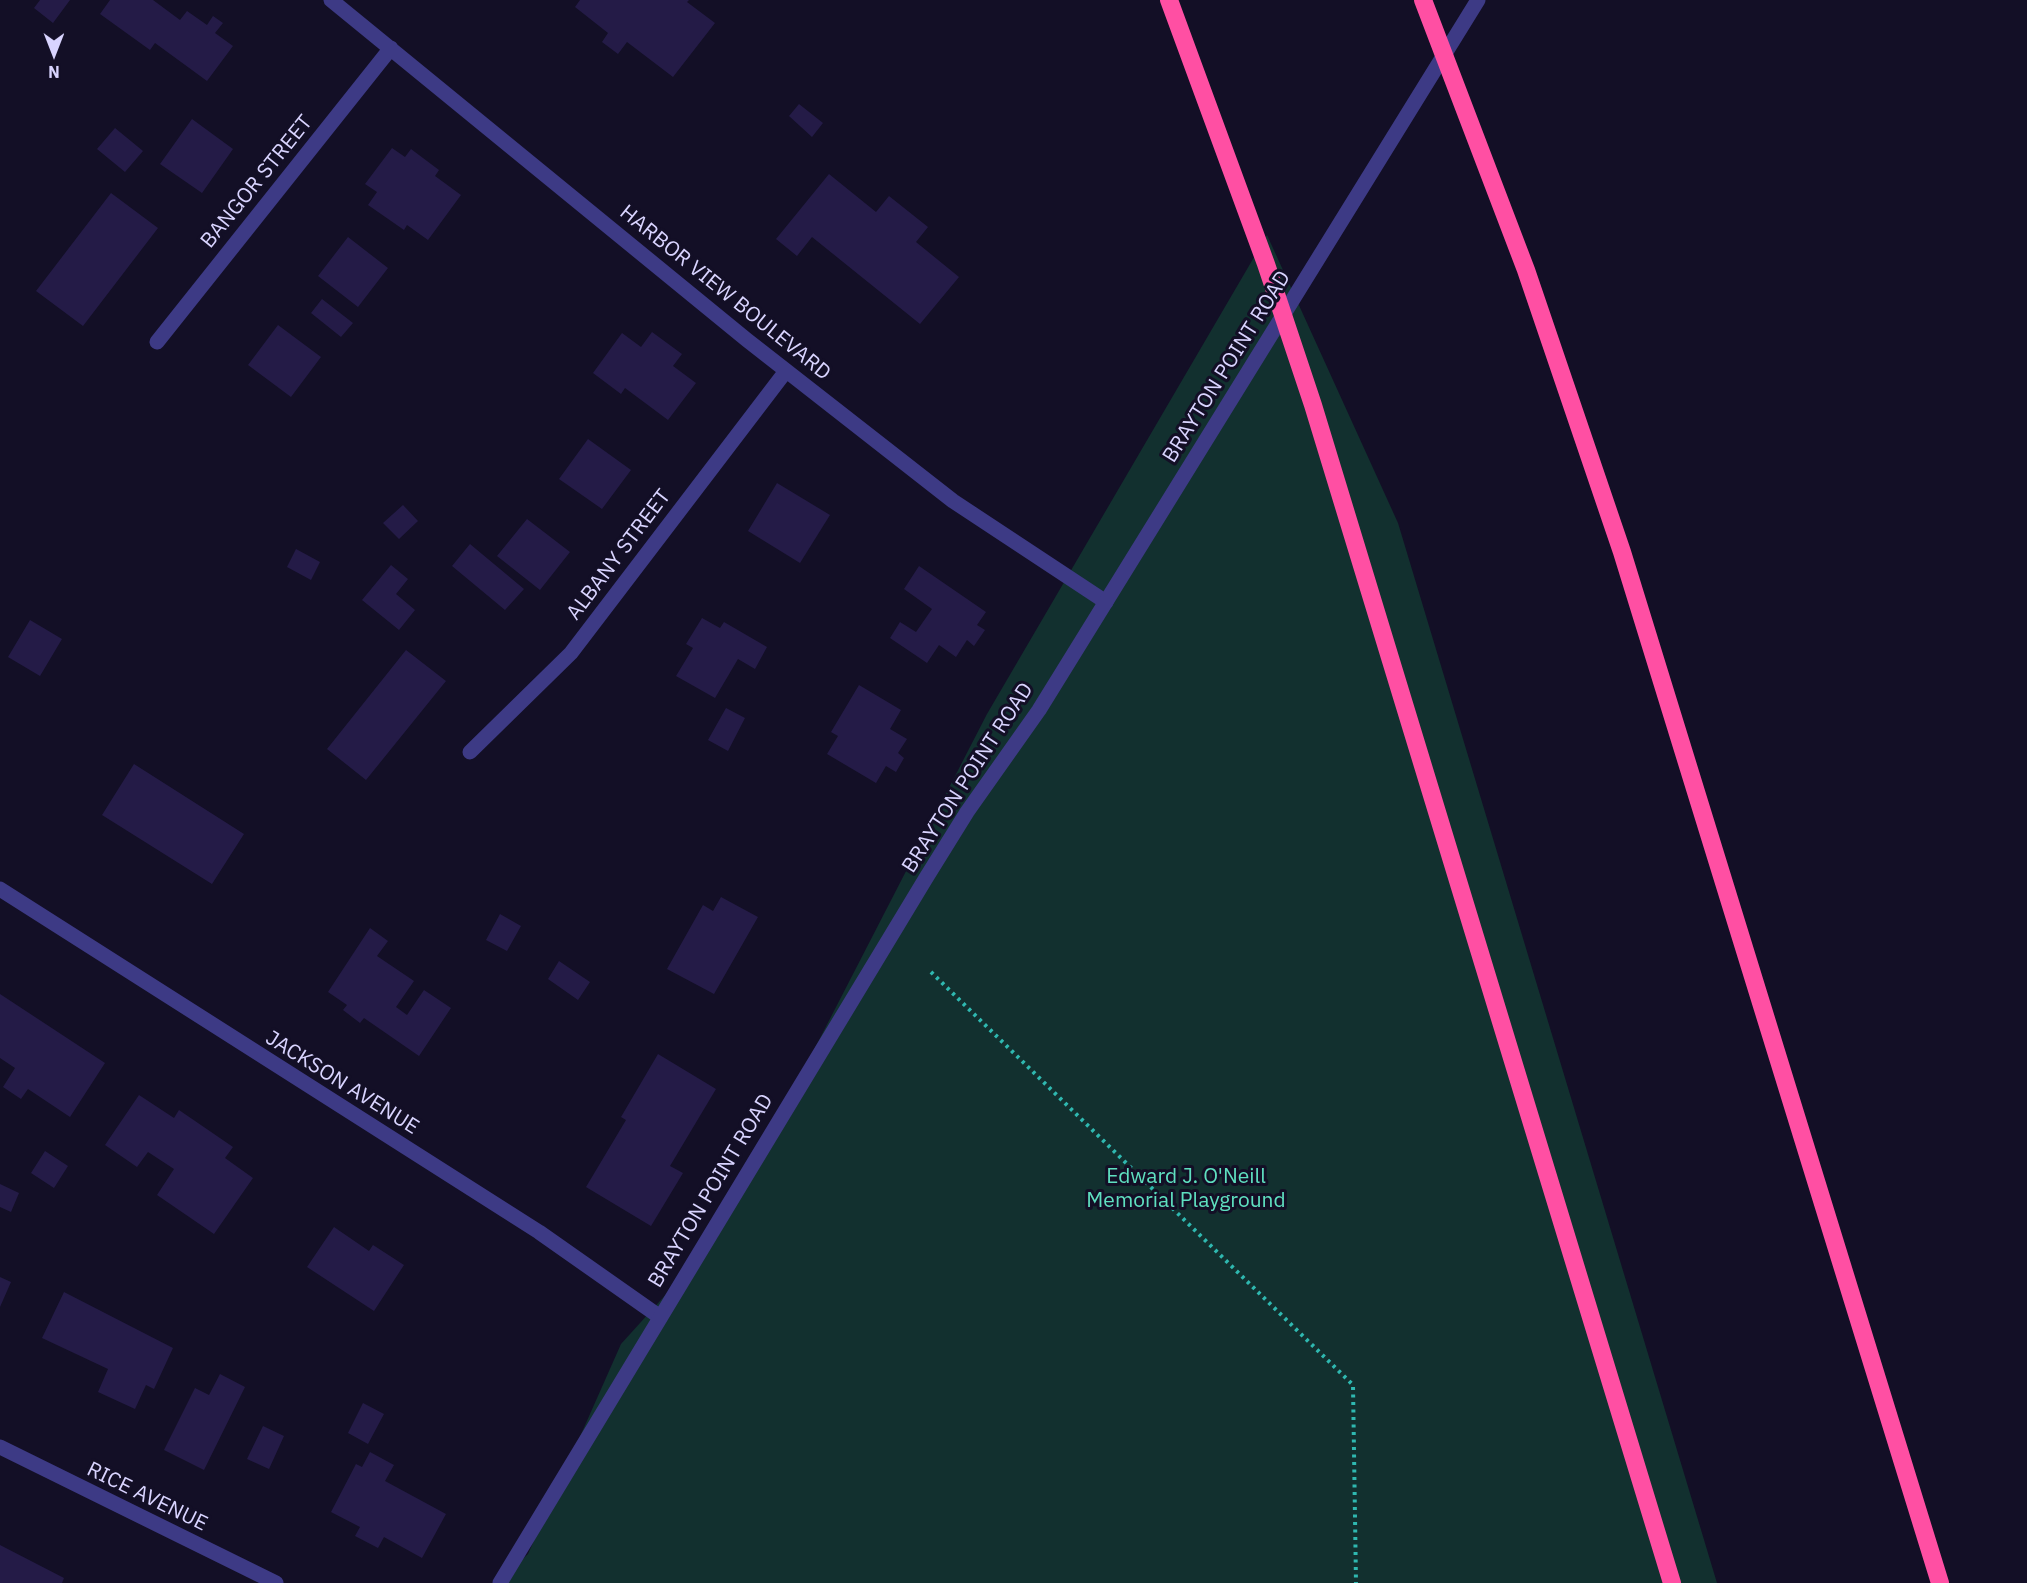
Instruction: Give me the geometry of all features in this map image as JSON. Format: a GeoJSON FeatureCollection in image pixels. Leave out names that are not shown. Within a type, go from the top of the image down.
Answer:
{"type":"FeatureCollection","features":[{"type":"Feature","properties":{"kind":"highway"},"geometry":{"type":"LineString","coordinates":[[1169,0],[1266,264],[1313,405],[1672,1583]]}},
{"type":"Feature","properties":{"kind":"highway"},"geometry":{"type":"LineString","coordinates":[[1423,0],[1526,270],[1622,552],[1712,834],[1940,1583]]}},
{"type":"Feature","properties":{"kind":"street","name":"HARBOR VIEW BOULEVARD"},"geometry":{"type":"LineString","coordinates":[[331,0],[786,371],[953,501],[1106,602]]}},
{"type":"Feature","properties":{"kind":"street","name":"BRAYTON POINT ROAD"},"geometry":{"type":"LineString","coordinates":[[500,1583],[967,812],[1039,710],[1478,0]]}},
{"type":"Feature","properties":{"kind":"street","name":"BANGOR STREET"},"geometry":{"type":"LineString","coordinates":[[157,342],[391,48]]}},
{"type":"Feature","properties":{"kind":"street","name":"ALBANY STREET"},"geometry":{"type":"LineString","coordinates":[[470,752],[571,653],[786,371]]}},
{"type":"Feature","properties":{"kind":"street","name":"JACKSON AVENUE"},"geometry":{"type":"LineString","coordinates":[[0,889],[539,1233],[660,1317]]}},
{"type":"Feature","properties":{"kind":"street","name":"RICE AVENUE"},"geometry":{"type":"LineString","coordinates":[[0,1448],[276,1583]]}},
{"type":"Feature","properties":{"kind":"path"},"geometry":{"type":"LineString","coordinates":[[931,972],[1353,1384],[1356,1583]]}},
{"type":"Feature","properties":{"kind":"green space","name":"Edward J. O'Neill Memorial Playground"},"geometry":{"type":"Polygon","coordinates":[[[1267,235],[1398,523],[1717,1583],[498,1583],[528,1554],[621,1344],[717,1238],[987,714],[1267,235]]]}},
{"type":"Feature","properties":{"kind":"building"},"geometry":{"type":"Polygon","coordinates":[[[40,0],[70,0],[53,23],[34,8],[40,0]]]}},
{"type":"Feature","properties":{"kind":"building"},"geometry":{"type":"Polygon","coordinates":[[[110,0],[153,0],[180,20],[187,11],[207,25],[213,16],[223,23],[215,33],[233,46],[207,81],[155,43],[150,50],[100,14],[110,0]]]}},
{"type":"Feature","properties":{"kind":"building"},"geometry":{"type":"Polygon","coordinates":[[[580,0],[689,0],[687,2],[715,23],[673,77],[627,42],[618,54],[602,42],[608,33],[575,7],[580,0]]]}},
{"type":"Feature","properties":{"kind":"building"},"geometry":{"type":"Polygon","coordinates":[[[799,104],[823,123],[812,137],[789,116],[799,104]]]}},
{"type":"Feature","properties":{"kind":"building"},"geometry":{"type":"Polygon","coordinates":[[[192,119],[233,149],[202,193],[160,164],[192,119]]]}},
{"type":"Feature","properties":{"kind":"building"},"geometry":{"type":"Polygon","coordinates":[[[115,128],[143,151],[125,172],[97,149],[115,128]]]}},
{"type":"Feature","properties":{"kind":"building"},"geometry":{"type":"Polygon","coordinates":[[[392,148],[405,157],[411,149],[439,170],[435,176],[461,195],[428,240],[407,225],[404,230],[368,205],[377,192],[365,184],[392,148]]]}},
{"type":"Feature","properties":{"kind":"building"},"geometry":{"type":"Polygon","coordinates":[[[829,174],[876,212],[889,196],[928,227],[916,242],[959,277],[920,324],[812,237],[797,256],[776,239],[829,174]]]}},
{"type":"Feature","properties":{"kind":"building"},"geometry":{"type":"Polygon","coordinates":[[[111,193],[158,228],[83,326],[36,291],[111,193]]]}},
{"type":"Feature","properties":{"kind":"building"},"geometry":{"type":"Polygon","coordinates":[[[348,237],[388,268],[358,307],[318,276],[348,237]]]}},
{"type":"Feature","properties":{"kind":"building"},"geometry":{"type":"Polygon","coordinates":[[[322,299],[353,323],[341,337],[311,313],[322,299]]]}},
{"type":"Feature","properties":{"kind":"building"},"geometry":{"type":"Polygon","coordinates":[[[278,325],[321,357],[291,397],[248,365],[278,325]]]}},
{"type":"Feature","properties":{"kind":"building"},"geometry":{"type":"Polygon","coordinates":[[[652,332],[682,354],[673,366],[696,383],[668,420],[625,388],[621,394],[593,373],[622,333],[641,347],[652,332]]]}},
{"type":"Feature","properties":{"kind":"building"},"geometry":{"type":"Polygon","coordinates":[[[588,439],[631,470],[602,509],[559,479],[588,439]]]}},
{"type":"Feature","properties":{"kind":"building"},"geometry":{"type":"Polygon","coordinates":[[[777,483],[830,515],[800,563],[748,531],[777,483]]]}},
{"type":"Feature","properties":{"kind":"building"},"geometry":{"type":"Polygon","coordinates":[[[403,505],[418,521],[399,539],[383,523],[403,505]]]}},
{"type":"Feature","properties":{"kind":"building"},"geometry":{"type":"Polygon","coordinates":[[[527,519],[570,552],[540,590],[497,556],[527,519]]]}},
{"type":"Feature","properties":{"kind":"building"},"geometry":{"type":"Polygon","coordinates":[[[470,544],[524,589],[505,610],[452,566],[470,544]]]}},
{"type":"Feature","properties":{"kind":"building"},"geometry":{"type":"Polygon","coordinates":[[[296,549],[320,562],[311,580],[287,567],[296,549]]]}},
{"type":"Feature","properties":{"kind":"building"},"geometry":{"type":"Polygon","coordinates":[[[391,565],[408,579],[396,594],[415,610],[399,630],[362,600],[391,565]]]}},
{"type":"Feature","properties":{"kind":"building"},"geometry":{"type":"Polygon","coordinates":[[[919,566],[986,612],[977,625],[985,630],[974,646],[967,640],[956,657],[939,645],[927,663],[890,638],[900,622],[916,632],[932,609],[904,589],[919,566]]]}},
{"type":"Feature","properties":{"kind":"building"},"geometry":{"type":"Polygon","coordinates":[[[702,618],[720,628],[724,622],[767,647],[755,669],[738,659],[715,698],[676,676],[693,648],[686,644],[702,618]]]}},
{"type":"Feature","properties":{"kind":"building"},"geometry":{"type":"Polygon","coordinates":[[[30,620],[62,639],[40,676],[8,657],[30,620]]]}},
{"type":"Feature","properties":{"kind":"building"},"geometry":{"type":"Polygon","coordinates":[[[406,650],[446,681],[366,780],[327,749],[406,650]]]}},
{"type":"Feature","properties":{"kind":"building"},"geometry":{"type":"Polygon","coordinates":[[[859,685],[901,710],[890,729],[907,739],[898,753],[904,758],[896,772],[886,766],[876,783],[827,754],[838,736],[831,732],[859,685]]]}},
{"type":"Feature","properties":{"kind":"building"},"geometry":{"type":"Polygon","coordinates":[[[726,708],[745,718],[728,751],[708,740],[726,708]]]}},
{"type":"Feature","properties":{"kind":"building"},"geometry":{"type":"Polygon","coordinates":[[[134,764],[244,834],[212,884],[102,815],[134,764]]]}},
{"type":"Feature","properties":{"kind":"building"},"geometry":{"type":"Polygon","coordinates":[[[721,897],[758,917],[714,994],[667,969],[703,905],[713,911],[721,897]]]}},
{"type":"Feature","properties":{"kind":"building"},"geometry":{"type":"Polygon","coordinates":[[[500,914],[521,926],[507,951],[486,940],[500,914]]]}},
{"type":"Feature","properties":{"kind":"building"},"geometry":{"type":"Polygon","coordinates":[[[370,928],[388,941],[377,956],[414,981],[396,1007],[407,1015],[424,990],[451,1008],[419,1056],[364,1018],[360,1023],[343,1010],[347,1005],[328,992],[370,928]]]}},
{"type":"Feature","properties":{"kind":"building"},"geometry":{"type":"Polygon","coordinates":[[[559,961],[590,982],[578,1000],[548,979],[559,961]]]}},
{"type":"Feature","properties":{"kind":"building"},"geometry":{"type":"Polygon","coordinates":[[[0,994],[105,1063],[70,1117],[28,1089],[21,1099],[3,1087],[15,1068],[0,1058],[0,994]]]}},
{"type":"Feature","properties":{"kind":"building"},"geometry":{"type":"Polygon","coordinates":[[[658,1054],[716,1089],[670,1166],[683,1173],[651,1226],[586,1187],[626,1120],[621,1117],[658,1054]]]}},
{"type":"Feature","properties":{"kind":"building"},"geometry":{"type":"Polygon","coordinates":[[[139,1095],[174,1118],[179,1110],[233,1147],[225,1158],[253,1178],[214,1234],[157,1195],[174,1169],[148,1152],[137,1167],[105,1145],[139,1095]]]}},
{"type":"Feature","properties":{"kind":"building"},"geometry":{"type":"Polygon","coordinates":[[[45,1151],[68,1166],[54,1188],[31,1173],[45,1151]]]}},
{"type":"Feature","properties":{"kind":"building"},"geometry":{"type":"Polygon","coordinates":[[[0,1184],[19,1193],[11,1212],[0,1207],[0,1184]]]}},
{"type":"Feature","properties":{"kind":"building"},"geometry":{"type":"Polygon","coordinates":[[[334,1227],[369,1251],[373,1245],[404,1265],[374,1311],[307,1267],[334,1227]]]}},
{"type":"Feature","properties":{"kind":"building"},"geometry":{"type":"Polygon","coordinates":[[[0,1277],[11,1282],[0,1307],[0,1277]]]}},
{"type":"Feature","properties":{"kind":"building"},"geometry":{"type":"Polygon","coordinates":[[[64,1292],[173,1348],[154,1389],[146,1385],[135,1409],[98,1392],[108,1369],[42,1338],[64,1292]]]}},
{"type":"Feature","properties":{"kind":"building"},"geometry":{"type":"Polygon","coordinates":[[[220,1374],[245,1387],[204,1470],[164,1450],[195,1388],[209,1395],[220,1374]]]}},
{"type":"Feature","properties":{"kind":"building"},"geometry":{"type":"Polygon","coordinates":[[[363,1403],[384,1414],[368,1444],[348,1433],[363,1403]]]}},
{"type":"Feature","properties":{"kind":"building"},"geometry":{"type":"Polygon","coordinates":[[[263,1426],[284,1436],[269,1469],[247,1459],[263,1426]]]}},
{"type":"Feature","properties":{"kind":"building"},"geometry":{"type":"Polygon","coordinates":[[[370,1452],[394,1465],[385,1481],[446,1514],[422,1558],[384,1537],[378,1548],[355,1536],[360,1527],[331,1512],[356,1464],[362,1467],[370,1452]]]}},
{"type":"Feature","properties":{"kind":"building"},"geometry":{"type":"Polygon","coordinates":[[[0,1545],[64,1578],[62,1583],[0,1583],[0,1545]]]}}]}
